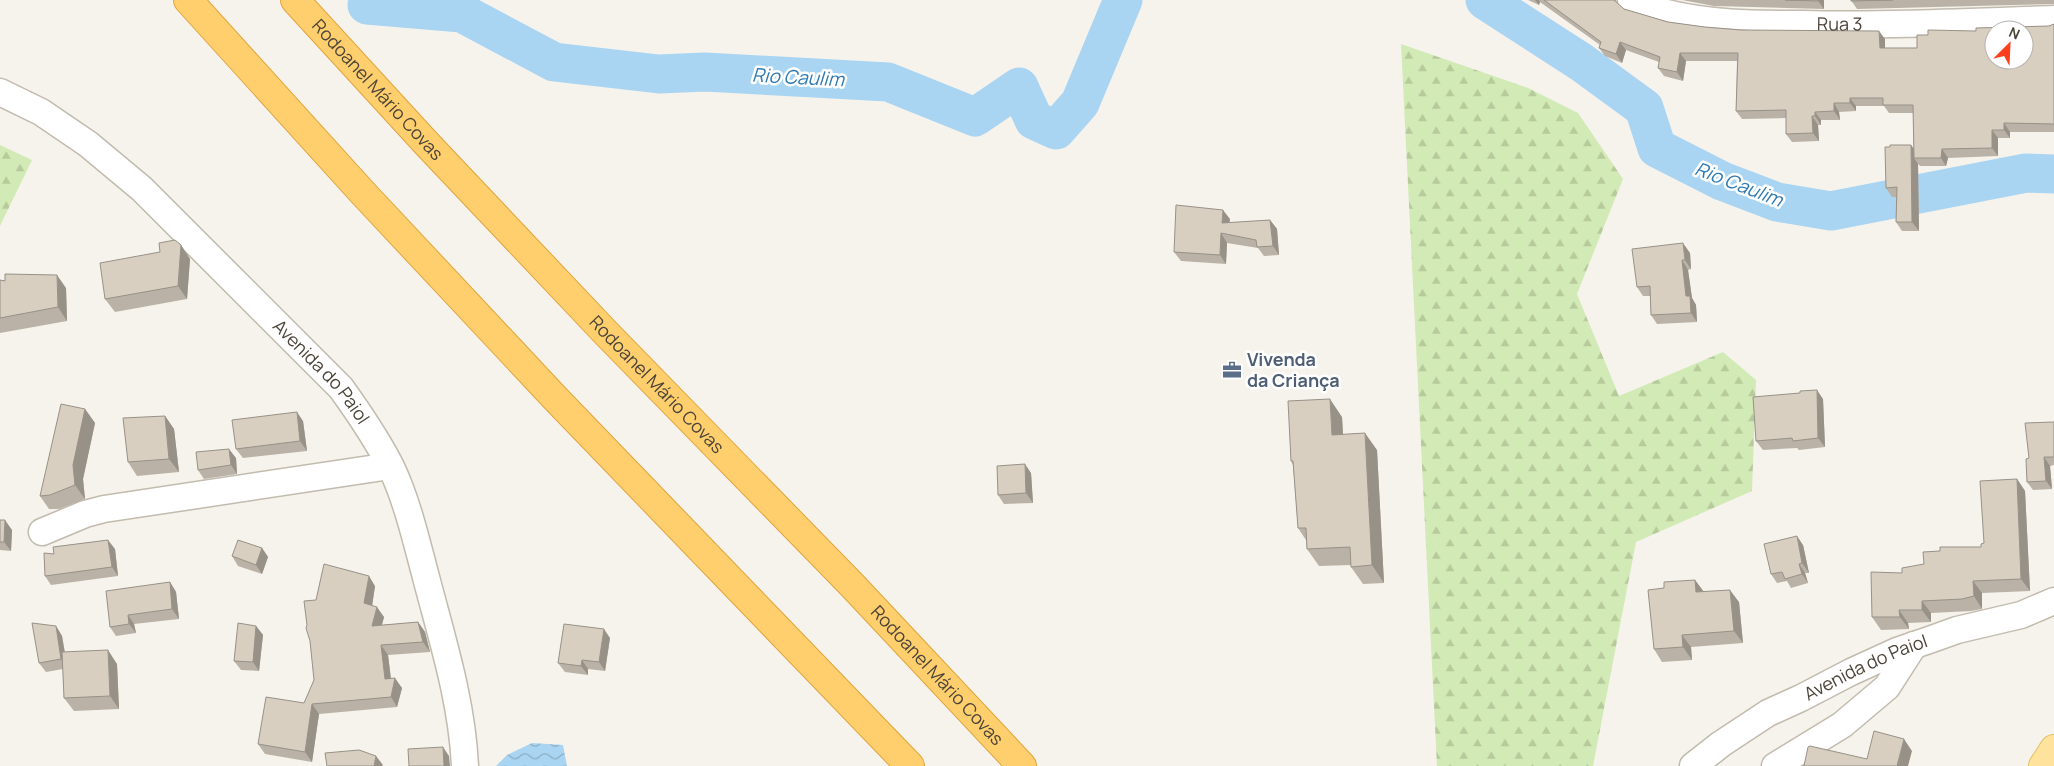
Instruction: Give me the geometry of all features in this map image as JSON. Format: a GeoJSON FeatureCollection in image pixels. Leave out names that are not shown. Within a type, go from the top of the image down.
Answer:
{"type":"FeatureCollection","features":[{"type":"Feature","properties":{"kind":"highway"},"geometry":{"type":"LineString","coordinates":[[188,0],[362,192],[556,399],[910,766]]}},
{"type":"Feature","properties":{"kind":"highway","name":"Rodoanel Mário Covas"},"geometry":{"type":"LineString","coordinates":[[295,0],[433,152],[605,332],[852,585],[1022,766]]}},
{"type":"Feature","properties":{"kind":"main road"},"geometry":{"type":"LineString","coordinates":[[2043,766],[2054,749]]}},
{"type":"Feature","properties":{"kind":"street","name":"Rua 3"},"geometry":{"type":"LineString","coordinates":[[1630,0],[1638,5],[1671,14],[1707,21],[1747,24],[1877,26],[2054,19]]}},
{"type":"Feature","properties":{"kind":"street","name":"Avenida do Paiol"},"geometry":{"type":"LineString","coordinates":[[0,92],[41,112],[88,144],[142,188],[341,388],[364,419],[390,466],[411,525],[454,683],[463,738],[464,766]]}},
{"type":"Feature","properties":{"kind":"street"},"geometry":{"type":"LineString","coordinates":[[42,532],[85,514],[104,509],[390,466]]}},
{"type":"Feature","properties":{"kind":"street","name":"Avenida do Paiol"},"geometry":{"type":"LineString","coordinates":[[1693,766],[1721,744],[1768,713],[1851,672],[1914,645],[1957,630],[2021,614],[2054,601]]}},
{"type":"Feature","properties":{"kind":"street"},"geometry":{"type":"LineString","coordinates":[[1775,766],[1842,725],[1886,687],[1914,645]]}},
{"type":"Feature","properties":{"kind":"green space"},"geometry":{"type":"Polygon","coordinates":[[[1401,44],[1528,88],[1578,113],[1623,179],[1577,294],[1619,396],[1723,352],[1756,380],[1752,491],[1636,542],[1593,766],[1437,766],[1401,44]]]}},
{"type":"Feature","properties":{"kind":"green space"},"geometry":{"type":"Polygon","coordinates":[[[0,145],[32,160],[0,226],[0,145]]]}},
{"type":"Feature","properties":{"kind":"water"},"geometry":{"type":"Polygon","coordinates":[[[532,743],[563,745],[567,766],[496,766],[507,755],[532,743]]]}},
{"type":"Feature","properties":{"kind":"building"},"geometry":{"type":"Polygon","coordinates":[[[1544,0],[1614,0],[1624,9],[1668,22],[1705,27],[1741,30],[1879,31],[1880,48],[1917,48],[1917,35],[1928,35],[1928,30],[1976,31],[1976,28],[1984,28],[1984,70],[2034,70],[2034,26],[2054,24],[2054,124],[2004,123],[2004,130],[1992,130],[1992,148],[1942,149],[1941,158],[1914,158],[1913,105],[1883,105],[1883,98],[1850,98],[1850,103],[1834,103],[1834,111],[1815,112],[1815,116],[1812,116],[1813,133],[1786,134],[1786,110],[1736,111],[1738,53],[1680,53],[1677,72],[1658,68],[1660,57],[1620,42],[1616,54],[1599,48],[1601,42],[1544,0]]]}},
{"type":"Feature","properties":{"kind":"building"},"geometry":{"type":"Polygon","coordinates":[[[1785,0],[1818,0],[1818,1],[1785,0]]]}},
{"type":"Feature","properties":{"kind":"building"},"geometry":{"type":"Polygon","coordinates":[[[1851,0],[1893,0],[1851,1],[1851,0]]]}},
{"type":"Feature","properties":{"kind":"building"},"geometry":{"type":"Polygon","coordinates":[[[1890,145],[1911,145],[1912,222],[1896,222],[1897,187],[1886,188],[1885,147],[1890,147],[1890,145]]]}},
{"type":"Feature","properties":{"kind":"building"},"geometry":{"type":"Polygon","coordinates":[[[1176,205],[1223,210],[1222,223],[1270,220],[1273,246],[1257,247],[1256,240],[1221,233],[1220,255],[1174,252],[1176,205]]]}},
{"type":"Feature","properties":{"kind":"building"},"geometry":{"type":"Polygon","coordinates":[[[175,240],[181,245],[178,286],[105,299],[100,263],[160,252],[159,243],[175,240]]]}},
{"type":"Feature","properties":{"kind":"building"},"geometry":{"type":"Polygon","coordinates":[[[1683,243],[1685,260],[1682,260],[1686,296],[1690,296],[1691,313],[1651,315],[1650,286],[1637,287],[1632,249],[1683,243]]]}},
{"type":"Feature","properties":{"kind":"building"},"geometry":{"type":"Polygon","coordinates":[[[5,274],[57,275],[58,307],[0,318],[0,280],[5,281],[5,274]]]}},
{"type":"Feature","properties":{"kind":"building"},"geometry":{"type":"Polygon","coordinates":[[[1817,390],[1818,438],[1793,441],[1792,438],[1756,441],[1753,397],[1817,390]]]}},
{"type":"Feature","properties":{"kind":"building"},"geometry":{"type":"Polygon","coordinates":[[[1330,399],[1332,435],[1365,433],[1372,565],[1351,567],[1350,547],[1307,549],[1306,528],[1298,528],[1293,461],[1291,461],[1288,401],[1330,399]]]}},
{"type":"Feature","properties":{"kind":"building"},"geometry":{"type":"Polygon","coordinates":[[[61,404],[85,409],[73,465],[75,485],[50,495],[40,496],[61,404]]]}},
{"type":"Feature","properties":{"kind":"building"},"geometry":{"type":"Polygon","coordinates":[[[297,412],[300,441],[236,449],[232,420],[297,412]]]}},
{"type":"Feature","properties":{"kind":"building"},"geometry":{"type":"Polygon","coordinates":[[[165,416],[169,459],[128,462],[123,418],[165,416]]]}},
{"type":"Feature","properties":{"kind":"building"},"geometry":{"type":"Polygon","coordinates":[[[2054,422],[2054,457],[2044,457],[2046,481],[2027,482],[2026,459],[2029,458],[2025,423],[2054,422]]]}},
{"type":"Feature","properties":{"kind":"building"},"geometry":{"type":"Polygon","coordinates":[[[229,449],[231,465],[198,470],[196,452],[229,449]]]}},
{"type":"Feature","properties":{"kind":"building"},"geometry":{"type":"Polygon","coordinates":[[[1025,464],[1026,493],[998,495],[997,466],[1025,464]]]}},
{"type":"Feature","properties":{"kind":"building"},"geometry":{"type":"Polygon","coordinates":[[[2017,479],[2021,579],[1973,581],[1974,596],[1962,599],[1922,601],[1922,610],[1899,610],[1900,617],[1872,617],[1871,572],[1902,573],[1902,568],[1924,564],[1923,552],[1940,551],[1940,547],[1981,547],[1981,544],[1984,543],[1980,481],[2017,479]]]}},
{"type":"Feature","properties":{"kind":"building"},"geometry":{"type":"Polygon","coordinates":[[[0,520],[5,520],[4,542],[0,542],[0,520]]]}},
{"type":"Feature","properties":{"kind":"building"},"geometry":{"type":"Polygon","coordinates":[[[1797,536],[1802,563],[1799,564],[1802,574],[1785,579],[1782,572],[1771,574],[1764,544],[1797,536]]]}},
{"type":"Feature","properties":{"kind":"building"},"geometry":{"type":"Polygon","coordinates":[[[108,540],[112,567],[45,576],[44,553],[54,554],[53,547],[108,540]]]}},
{"type":"Feature","properties":{"kind":"building"},"geometry":{"type":"Polygon","coordinates":[[[238,540],[262,548],[256,565],[232,556],[238,540]]]}},
{"type":"Feature","properties":{"kind":"building"},"geometry":{"type":"Polygon","coordinates":[[[324,564],[369,576],[364,603],[377,607],[372,626],[418,622],[423,642],[381,645],[385,679],[395,678],[391,697],[312,704],[305,752],[258,744],[266,697],[304,703],[314,680],[304,601],[316,600],[324,564]]]}},
{"type":"Feature","properties":{"kind":"building"},"geometry":{"type":"Polygon","coordinates":[[[1695,580],[1696,592],[1730,590],[1734,631],[1682,635],[1683,647],[1654,649],[1648,590],[1664,588],[1664,582],[1695,580]]]}},
{"type":"Feature","properties":{"kind":"building"},"geometry":{"type":"Polygon","coordinates":[[[170,582],[172,609],[128,615],[129,624],[110,627],[106,591],[170,582]]]}},
{"type":"Feature","properties":{"kind":"building"},"geometry":{"type":"Polygon","coordinates":[[[32,623],[56,626],[61,659],[39,663],[32,623]]]}},
{"type":"Feature","properties":{"kind":"building"},"geometry":{"type":"Polygon","coordinates":[[[238,623],[256,626],[253,662],[234,661],[238,623]]]}},
{"type":"Feature","properties":{"kind":"building"},"geometry":{"type":"Polygon","coordinates":[[[564,624],[604,629],[599,662],[582,660],[581,666],[558,663],[564,624]]]}},
{"type":"Feature","properties":{"kind":"building"},"geometry":{"type":"Polygon","coordinates":[[[108,650],[110,696],[64,698],[62,652],[108,650]]]}},
{"type":"Feature","properties":{"kind":"building"},"geometry":{"type":"Polygon","coordinates":[[[1874,731],[1904,739],[1897,766],[1804,766],[1808,747],[1810,746],[1867,759],[1874,731]]]}},
{"type":"Feature","properties":{"kind":"building"},"geometry":{"type":"Polygon","coordinates":[[[443,747],[444,766],[409,766],[408,749],[443,747]]]}},
{"type":"Feature","properties":{"kind":"building"},"geometry":{"type":"Polygon","coordinates":[[[359,750],[376,756],[374,766],[327,766],[325,753],[359,750]]]}},
{"type":"Feature","properties":{"kind":"waterway","name":"Rio Caulim"},"geometry":{"type":"LineString","coordinates":[[367,5],[462,13],[554,62],[659,74],[705,72],[888,82],[975,117],[1019,87],[1034,120],[1056,130],[1080,103],[1123,0]]}},
{"type":"Feature","properties":{"kind":"waterway","name":"Rio Caulim"},"geometry":{"type":"LineString","coordinates":[[1485,0],[1581,62],[1644,108],[1657,148],[1722,181],[1777,202],[1831,211],[2026,173],[2054,174]]}},
{"type":"Feature","properties":{"kind":"place","name":"Vivenda da Criança"},"geometry":{"type":"Point","coordinates":[1232,370]}}]}
